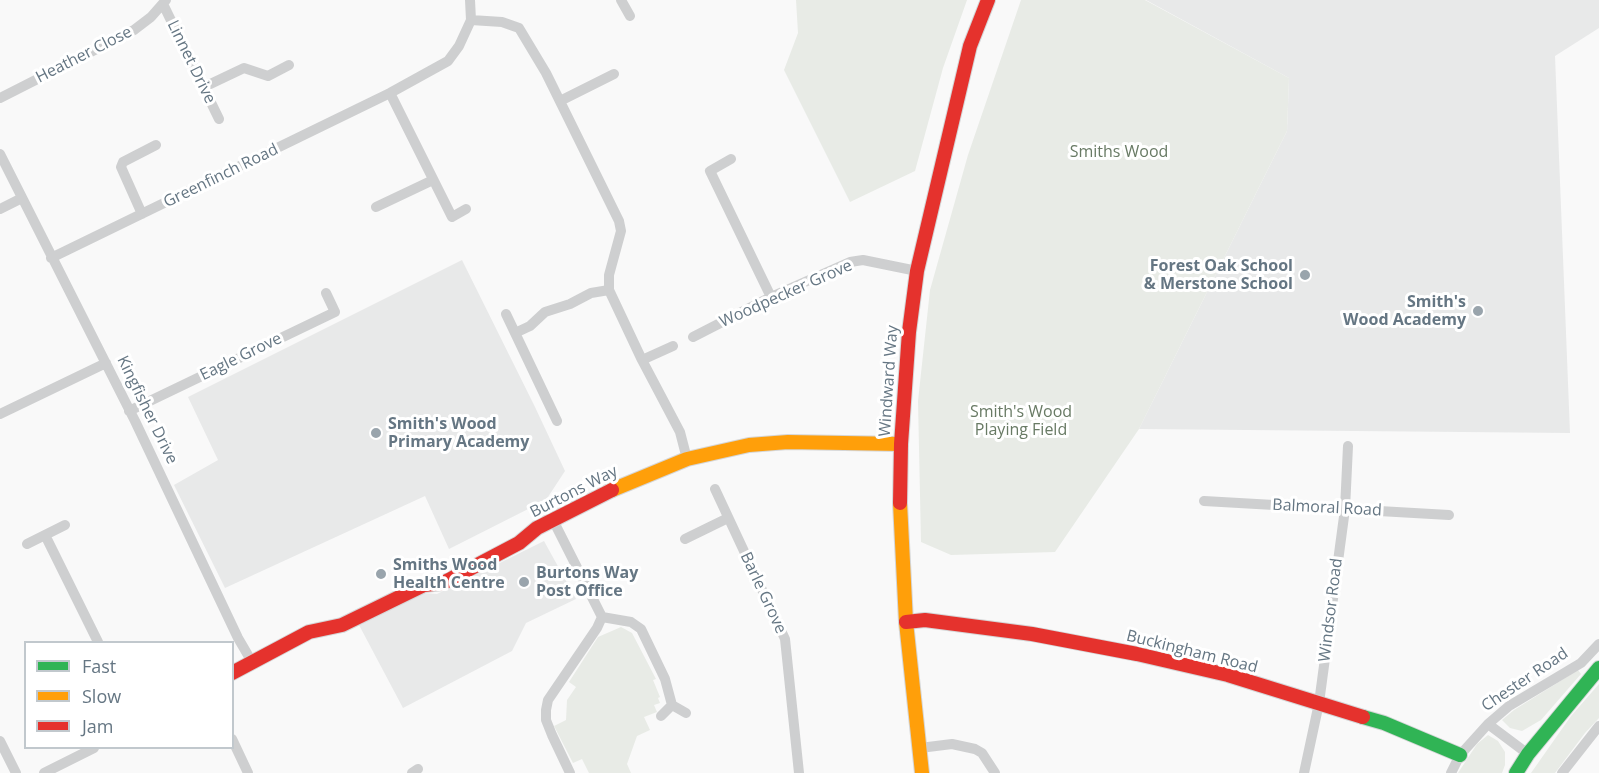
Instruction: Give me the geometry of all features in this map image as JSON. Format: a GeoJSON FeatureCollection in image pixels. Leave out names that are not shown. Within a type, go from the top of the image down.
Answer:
{"type":"FeatureCollection","features":[{"type":"Feature","properties":{"kind":"street","name":"Greenfinch Road"},"geometry":{"type":"LineString","coordinates":[[51,258],[390,93],[448,61],[459,46],[471,20],[470,0]]}},
{"type":"Feature","properties":{"kind":"street"},"geometry":{"type":"LineString","coordinates":[[621,0],[630,16]]}},
{"type":"Feature","properties":{"kind":"street","name":"Windward Way"},"geometry":{"type":"LineString","coordinates":[[922,773],[906,622],[900,514],[901,444],[909,332],[917,271],[970,46],[988,0]]}},
{"type":"Feature","properties":{"kind":"street","name":"Linnet Drive"},"geometry":{"type":"LineString","coordinates":[[164,2],[219,119]]}},
{"type":"Feature","properties":{"kind":"street","name":"Heather Close"},"geometry":{"type":"LineString","coordinates":[[0,98],[134,30],[151,17],[164,2]]}},
{"type":"Feature","properties":{"kind":"street"},"geometry":{"type":"LineString","coordinates":[[471,20],[502,22],[519,28],[560,101],[619,221],[621,231],[609,275],[609,290],[680,432],[687,459]]}},
{"type":"Feature","properties":{"kind":"street"},"geometry":{"type":"LineString","coordinates":[[204,87],[244,68],[268,76],[289,65]]}},
{"type":"Feature","properties":{"kind":"street"},"geometry":{"type":"LineString","coordinates":[[560,101],[614,74]]}},
{"type":"Feature","properties":{"kind":"street"},"geometry":{"type":"LineString","coordinates":[[390,93],[452,217],[466,209]]}},
{"type":"Feature","properties":{"kind":"street"},"geometry":{"type":"LineString","coordinates":[[142,214],[121,167],[123,162],[156,145]]}},
{"type":"Feature","properties":{"kind":"street","name":"Kingfisher Drive"},"geometry":{"type":"LineString","coordinates":[[0,154],[106,363],[238,638],[252,662]]}},
{"type":"Feature","properties":{"kind":"street"},"geometry":{"type":"LineString","coordinates":[[731,159],[710,171],[771,297]]}},
{"type":"Feature","properties":{"kind":"street"},"geometry":{"type":"LineString","coordinates":[[376,207],[433,180]]}},
{"type":"Feature","properties":{"kind":"street"},"geometry":{"type":"LineString","coordinates":[[0,209],[22,198]]}},
{"type":"Feature","properties":{"kind":"street","name":"Woodpecker Grove"},"geometry":{"type":"LineString","coordinates":[[693,337],[771,297],[850,262],[863,260],[917,271]]}},
{"type":"Feature","properties":{"kind":"street"},"geometry":{"type":"LineString","coordinates":[[515,333],[530,326],[545,312],[570,304],[591,293],[609,290]]}},
{"type":"Feature","properties":{"kind":"street","name":"Eagle Grove"},"geometry":{"type":"LineString","coordinates":[[129,411],[334,312],[326,293]]}},
{"type":"Feature","properties":{"kind":"street"},"geometry":{"type":"LineString","coordinates":[[506,314],[557,421]]}},
{"type":"Feature","properties":{"kind":"street"},"geometry":{"type":"LineString","coordinates":[[642,360],[673,346]]}},
{"type":"Feature","properties":{"kind":"street"},"geometry":{"type":"LineString","coordinates":[[2,409],[106,363]]}},
{"type":"Feature","properties":{"kind":"street","name":"Burtons Way"},"geometry":{"type":"LineString","coordinates":[[252,662],[309,632],[342,626],[424,585],[443,583],[519,543],[537,528],[590,500],[637,478],[687,459],[749,445],[788,442],[901,444]]}},
{"type":"Feature","properties":{"kind":"street","name":"Windsor Road"},"geometry":{"type":"LineString","coordinates":[[1304,773],[1319,703],[1345,509],[1348,446]]}},
{"type":"Feature","properties":{"kind":"street","name":"Barle Grove"},"geometry":{"type":"LineString","coordinates":[[715,489],[785,639],[799,773]]}},
{"type":"Feature","properties":{"kind":"street","name":"Balmoral Road"},"geometry":{"type":"LineString","coordinates":[[1204,501],[1449,515]]}},
{"type":"Feature","properties":{"kind":"street"},"geometry":{"type":"LineString","coordinates":[[685,539],[728,518]]}},
{"type":"Feature","properties":{"kind":"street"},"geometry":{"type":"LineString","coordinates":[[553,520],[602,617]]}},
{"type":"Feature","properties":{"kind":"street"},"geometry":{"type":"LineString","coordinates":[[27,544],[65,525]]}},
{"type":"Feature","properties":{"kind":"street"},"geometry":{"type":"LineString","coordinates":[[45,535],[98,641]]}},
{"type":"Feature","properties":{"kind":"street"},"geometry":{"type":"LineString","coordinates":[[602,617],[631,622],[641,629],[665,679],[672,705],[686,713]]}},
{"type":"Feature","properties":{"kind":"street"},"geometry":{"type":"LineString","coordinates":[[570,773],[546,720],[548,700],[597,628],[602,617]]}},
{"type":"Feature","properties":{"kind":"street","name":"Buckingham Road"},"geometry":{"type":"LineString","coordinates":[[906,622],[925,620],[1032,634],[1137,654],[1228,675],[1384,723],[1460,755]]}},
{"type":"Feature","properties":{"kind":"street","name":"Chester Road"},"geometry":{"type":"LineString","coordinates":[[1451,773],[1460,755],[1488,724],[1509,706],[1581,663],[1599,644]]}},
{"type":"Feature","properties":{"kind":"street"},"geometry":{"type":"LineString","coordinates":[[234,672],[252,662]]}},
{"type":"Feature","properties":{"kind":"street"},"geometry":{"type":"LineString","coordinates":[[1516,773],[1528,754],[1599,668]]}},
{"type":"Feature","properties":{"kind":"street"},"geometry":{"type":"LineString","coordinates":[[661,716],[672,705]]}},
{"type":"Feature","properties":{"kind":"street"},"geometry":{"type":"LineString","coordinates":[[1488,724],[1528,754]]}},
{"type":"Feature","properties":{"kind":"street"},"geometry":{"type":"LineString","coordinates":[[1562,773],[1599,726]]}},
{"type":"Feature","properties":{"kind":"street"},"geometry":{"type":"LineString","coordinates":[[0,741],[16,773]]}},
{"type":"Feature","properties":{"kind":"street"},"geometry":{"type":"LineString","coordinates":[[234,743],[248,773]]}},
{"type":"Feature","properties":{"kind":"street"},"geometry":{"type":"LineString","coordinates":[[920,748],[952,744],[975,749],[982,753],[995,773]]}},
{"type":"Feature","properties":{"kind":"street"},"geometry":{"type":"LineString","coordinates":[[44,773],[90,749]]}},
{"type":"Feature","properties":{"kind":"shaded area"},"geometry":{"type":"Polygon","coordinates":[[[1146,0],[1599,0],[1599,28],[1555,56],[1570,433],[1139,429],[1287,131],[1289,78],[1146,0]]]}},
{"type":"Feature","properties":{"kind":"shaded area","name":"Smith's Wood Primary Academy"},"geometry":{"type":"Polygon","coordinates":[[[462,260],[565,471],[546,500],[449,549],[425,496],[225,588],[174,485],[218,460],[188,397],[462,260]]]}},
{"type":"Feature","properties":{"kind":"shaded area"},"geometry":{"type":"Polygon","coordinates":[[[544,541],[576,599],[526,623],[512,651],[403,708],[359,625],[424,593],[437,594],[544,541]]]}},
{"type":"Feature","properties":{"kind":"green space"},"geometry":{"type":"Polygon","coordinates":[[[796,0],[967,0],[943,68],[915,171],[850,202],[784,70],[798,33],[796,0]]]}},
{"type":"Feature","properties":{"kind":"green space","name":"Smiths Wood"},"geometry":{"type":"Polygon","coordinates":[[[1021,0],[1145,0],[1289,78],[1287,131],[1139,429],[1055,552],[951,555],[921,542],[918,401],[930,290],[968,155],[1021,0]]]}},
{"type":"Feature","properties":{"kind":"green space"},"geometry":{"type":"Polygon","coordinates":[[[621,627],[632,633],[656,679],[653,680],[660,703],[654,705],[657,712],[644,717],[650,730],[637,736],[627,764],[631,773],[589,773],[582,759],[573,763],[554,726],[566,720],[567,700],[576,687],[569,682],[598,637],[621,627]]]}},
{"type":"Feature","properties":{"kind":"green space"},"geometry":{"type":"Polygon","coordinates":[[[1578,670],[1581,674],[1541,720],[1522,731],[1510,728],[1502,720],[1514,710],[1578,670]]]}},
{"type":"Feature","properties":{"kind":"green space"},"geometry":{"type":"Polygon","coordinates":[[[1599,684],[1599,718],[1555,773],[1531,773],[1571,716],[1599,684]]]}},
{"type":"Feature","properties":{"kind":"green space"},"geometry":{"type":"Polygon","coordinates":[[[1488,735],[1498,741],[1505,752],[1505,765],[1502,773],[1458,773],[1477,744],[1488,735]]]}},
{"type":"Feature","properties":{"kind":"traffic: fast"},"geometry":{"type":"LineString","coordinates":[[1516,773],[1528,754],[1599,668]]}},
{"type":"Feature","properties":{"kind":"traffic: fast"},"geometry":{"type":"LineString","coordinates":[[1363,717],[1384,723],[1460,755]]}},
{"type":"Feature","properties":{"kind":"traffic: slow"},"geometry":{"type":"LineString","coordinates":[[612,490],[687,459],[749,445],[788,442],[901,444]]}},
{"type":"Feature","properties":{"kind":"traffic: slow"},"geometry":{"type":"LineString","coordinates":[[900,503],[906,622],[922,773]]}},
{"type":"Feature","properties":{"kind":"traffic: jam"},"geometry":{"type":"LineString","coordinates":[[900,503],[901,444],[909,332],[917,271],[970,46],[988,0]]}},
{"type":"Feature","properties":{"kind":"traffic: jam"},"geometry":{"type":"LineString","coordinates":[[234,672],[309,632],[342,625],[424,585],[443,583],[519,543],[537,528],[612,490]]}},
{"type":"Feature","properties":{"kind":"traffic: jam"},"geometry":{"type":"LineString","coordinates":[[906,622],[925,620],[1032,634],[1137,654],[1228,675],[1363,717]]}},
{"type":"Feature","properties":{"kind":"place","name":"Forest Oak School & Merstone School"},"geometry":{"type":"Point","coordinates":[1305,275]}},
{"type":"Feature","properties":{"kind":"place","name":"Smith's Wood Academy"},"geometry":{"type":"Point","coordinates":[1478,311]}},
{"type":"Feature","properties":{"kind":"place","name":"Smith's Wood Primary Academy"},"geometry":{"type":"Point","coordinates":[376,433]}},
{"type":"Feature","properties":{"kind":"place","name":"Smiths Wood Health Centre"},"geometry":{"type":"Point","coordinates":[381,574]}},
{"type":"Feature","properties":{"kind":"place","name":"Burtons Way Post Office"},"geometry":{"type":"Point","coordinates":[524,582]}},
{"type":"Feature","properties":{"kind":"park label","name":"Smith's Wood Playing Field"},"geometry":{"type":"Point","coordinates":[1021,421]}}]}
